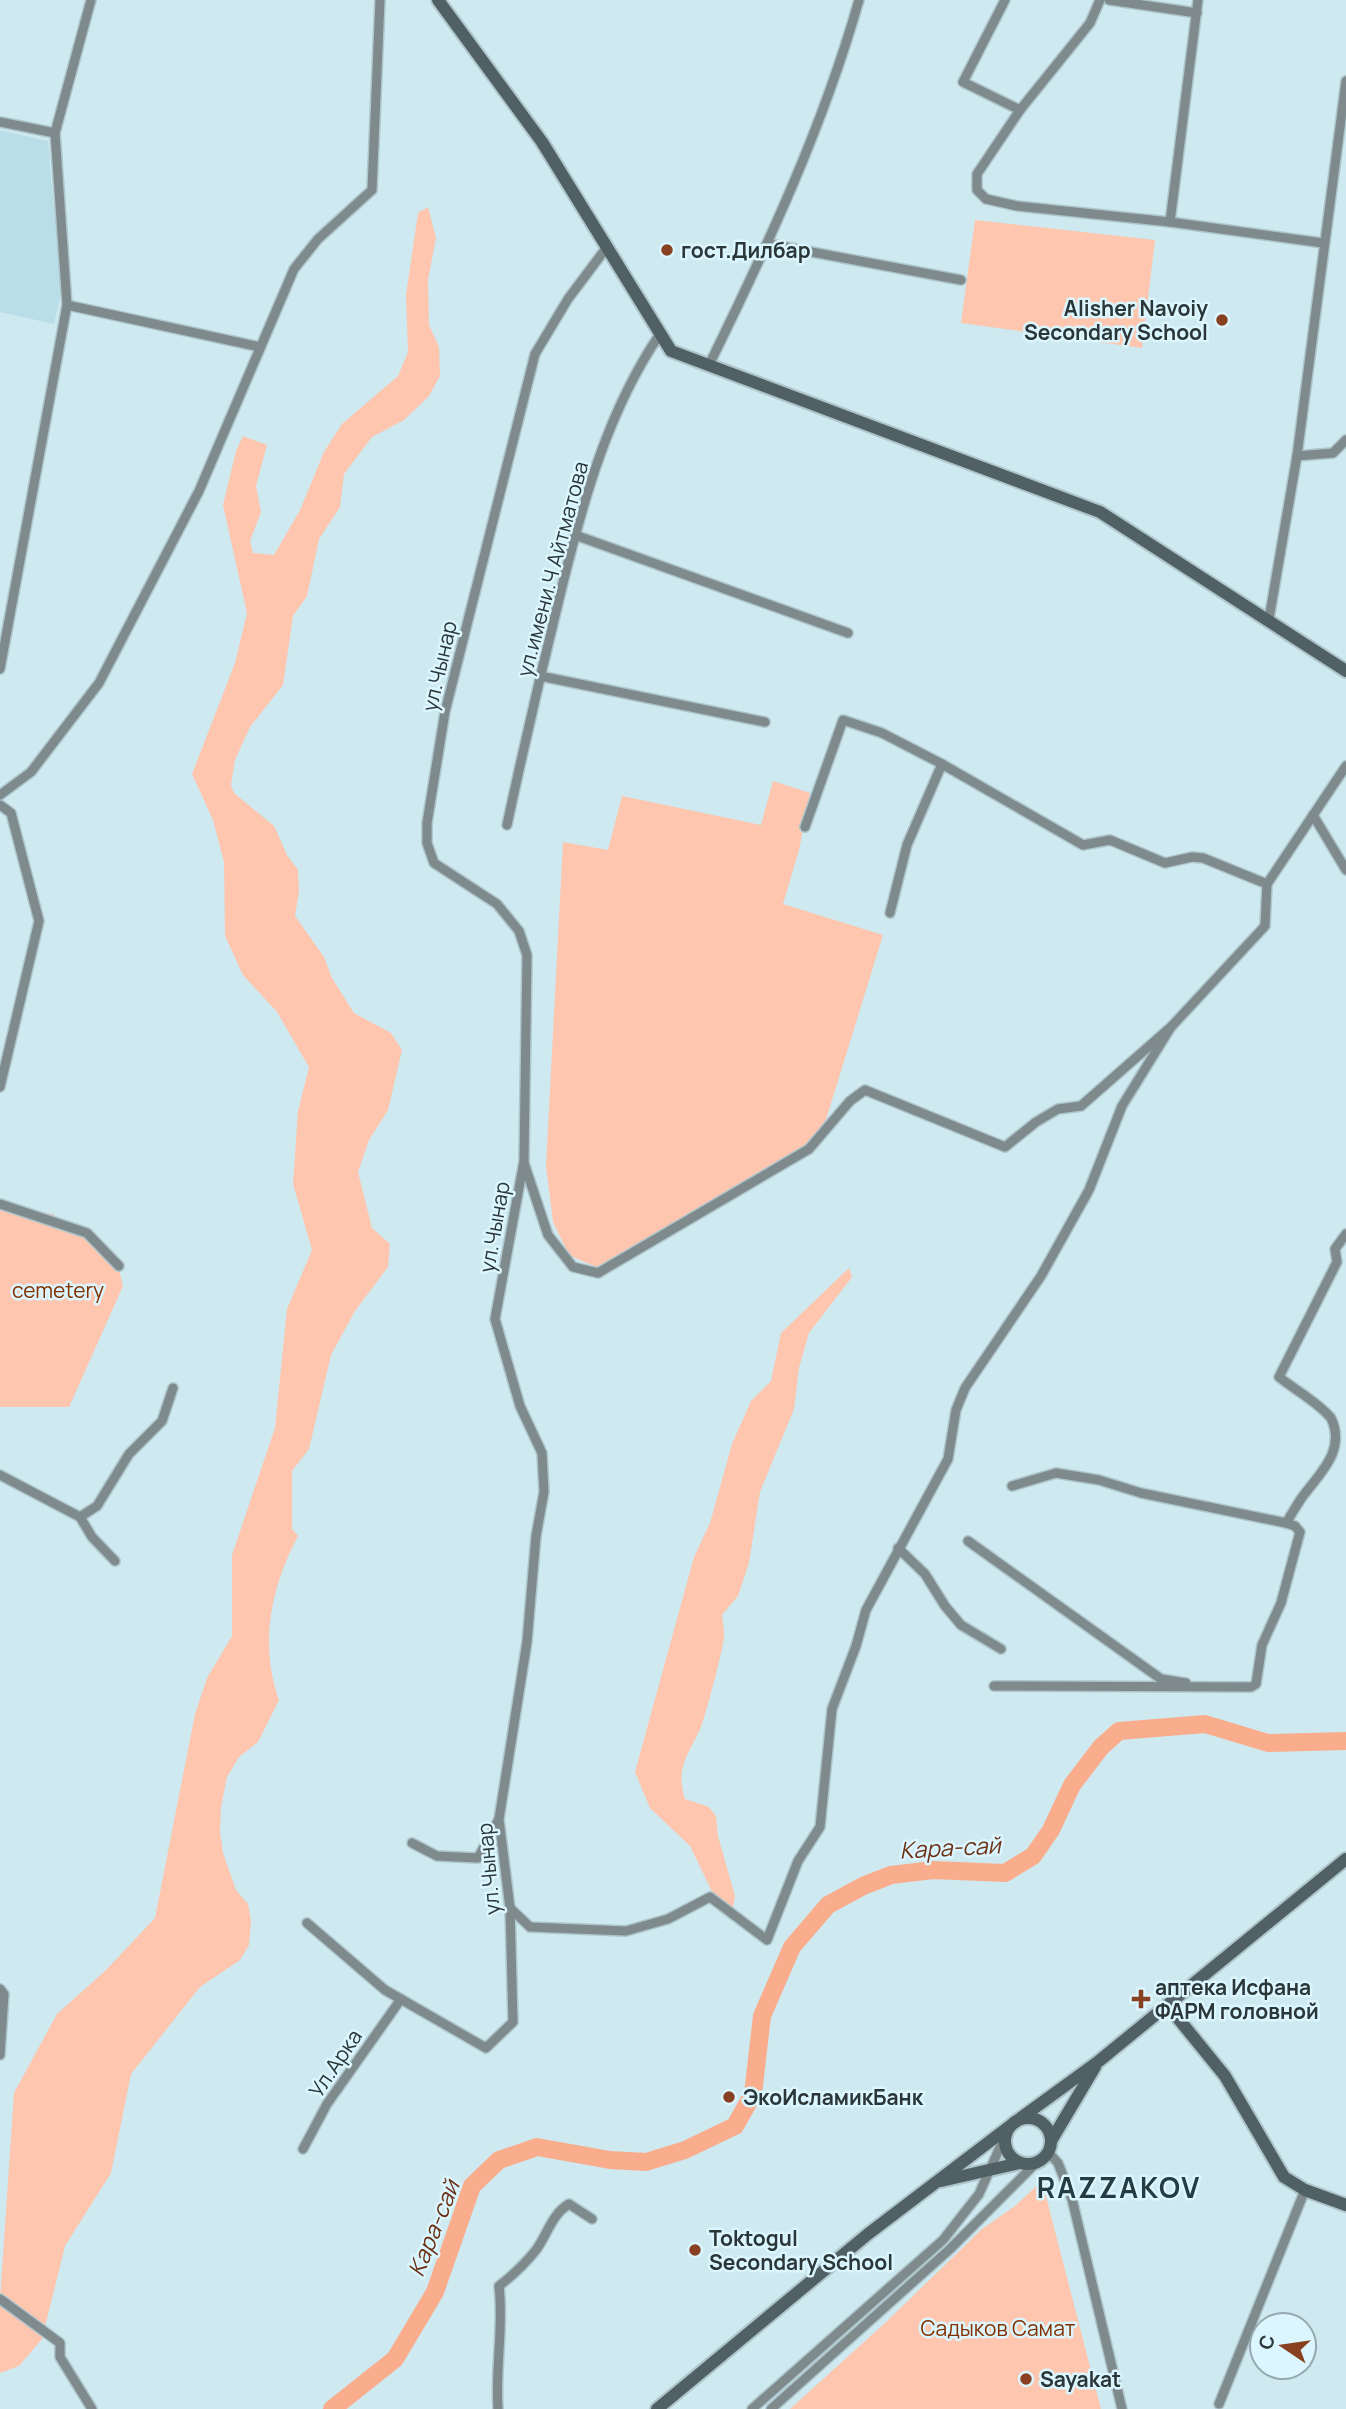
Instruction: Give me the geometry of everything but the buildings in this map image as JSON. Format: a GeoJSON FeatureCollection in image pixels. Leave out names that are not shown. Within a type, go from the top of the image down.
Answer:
{"type":"FeatureCollection","features":[{"type":"Feature","properties":{"kind":"street"},"geometry":{"type":"LineString","coordinates":[[0,669],[67,305],[55,133],[91,0]]}},
{"type":"Feature","properties":{"kind":"street"},"geometry":{"type":"LineString","coordinates":[[0,795],[6,794],[31,772],[99,683],[199,491],[295,269],[318,239],[372,190],[380,0]]}},
{"type":"Feature","properties":{"kind":"street"},"geometry":{"type":"LineString","coordinates":[[438,0],[542,142],[671,351],[1100,512],[1346,671]]}},
{"type":"Feature","properties":{"kind":"street"},"geometry":{"type":"LineString","coordinates":[[709,366],[769,244],[805,157],[859,0]]}},
{"type":"Feature","properties":{"kind":"street"},"geometry":{"type":"LineString","coordinates":[[1005,0],[963,82],[1020,110]]}},
{"type":"Feature","properties":{"kind":"street"},"geometry":{"type":"LineString","coordinates":[[1100,0],[1090,23],[1020,110],[977,174],[977,190],[985,199],[1017,206],[1170,222],[1323,243]]}},
{"type":"Feature","properties":{"kind":"street"},"geometry":{"type":"LineString","coordinates":[[1109,0],[1197,13]]}},
{"type":"Feature","properties":{"kind":"street"},"geometry":{"type":"LineString","coordinates":[[1170,222],[1198,0]]}},
{"type":"Feature","properties":{"kind":"street"},"geometry":{"type":"LineString","coordinates":[[1269,619],[1297,456],[1346,81]]}},
{"type":"Feature","properties":{"kind":"street"},"geometry":{"type":"LineString","coordinates":[[0,122],[55,133]]}},
{"type":"Feature","properties":{"kind":"street"},"geometry":{"type":"LineString","coordinates":[[769,244],[961,280]]}},
{"type":"Feature","properties":{"kind":"street","name":"ул.Чынар"},"geometry":{"type":"LineString","coordinates":[[307,1923],[385,1990],[486,2048],[513,2022],[510,1908],[499,1819],[527,1642],[535,1547],[544,1492],[542,1453],[520,1406],[495,1319],[524,1161],[527,955],[519,931],[497,904],[434,863],[427,843],[428,823],[445,712],[535,355],[568,299],[607,247]]}},
{"type":"Feature","properties":{"kind":"street"},"geometry":{"type":"LineString","coordinates":[[67,305],[260,347]]}},
{"type":"Feature","properties":{"kind":"street","name":"ул.имени.Ч Айтматова"},"geometry":{"type":"LineString","coordinates":[[507,825],[540,676],[587,488],[634,371],[660,334]]}},
{"type":"Feature","properties":{"kind":"street"},"geometry":{"type":"LineString","coordinates":[[1297,456],[1333,453],[1346,439]]}},
{"type":"Feature","properties":{"kind":"street"},"geometry":{"type":"LineString","coordinates":[[575,535],[848,633]]}},
{"type":"Feature","properties":{"kind":"street"},"geometry":{"type":"LineString","coordinates":[[540,676],[765,722]]}},
{"type":"Feature","properties":{"kind":"street"},"geometry":{"type":"LineString","coordinates":[[804,827],[843,720],[881,733],[942,764],[1076,842],[1090,845],[1110,840],[1165,863],[1203,858],[1267,884]]}},
{"type":"Feature","properties":{"kind":"street"},"geometry":{"type":"LineString","coordinates":[[890,913],[910,836],[942,764]]}},
{"type":"Feature","properties":{"kind":"street"},"geometry":{"type":"LineString","coordinates":[[524,1161],[548,1236],[573,1267],[598,1273],[809,1149],[850,1101],[865,1090],[1005,1147],[1036,1122],[1058,1109],[1082,1106],[1171,1027],[1265,926],[1267,884],[1346,766]]}},
{"type":"Feature","properties":{"kind":"street"},"geometry":{"type":"LineString","coordinates":[[0,805],[11,813],[39,921],[0,1087]]}},
{"type":"Feature","properties":{"kind":"street"},"geometry":{"type":"LineString","coordinates":[[1313,815],[1346,870]]}},
{"type":"Feature","properties":{"kind":"street"},"geometry":{"type":"LineString","coordinates":[[510,1908],[530,1927],[626,1931],[668,1919],[710,1897],[767,1940],[798,1861],[820,1827],[832,1709],[856,1647],[866,1611],[948,1459],[956,1410],[965,1388],[1041,1276],[1089,1191],[1122,1106],[1171,1027]]}},
{"type":"Feature","properties":{"kind":"street"},"geometry":{"type":"LineString","coordinates":[[0,1204],[88,1233],[119,1266]]}},
{"type":"Feature","properties":{"kind":"street"},"geometry":{"type":"LineString","coordinates":[[1286,1524],[1304,1495],[1329,1468],[1341,1447],[1339,1430],[1330,1416],[1279,1377],[1337,1262],[1335,1249],[1346,1234]]}},
{"type":"Feature","properties":{"kind":"street"},"geometry":{"type":"LineString","coordinates":[[80,1517],[97,1506],[129,1454],[162,1421],[173,1388]]}},
{"type":"Feature","properties":{"kind":"street"},"geometry":{"type":"LineString","coordinates":[[994,1686],[1251,1687],[1256,1684],[1262,1645],[1282,1603],[1300,1532],[1295,1526],[1140,1493],[1099,1480],[1056,1473],[1012,1486]]}},
{"type":"Feature","properties":{"kind":"street"},"geometry":{"type":"LineString","coordinates":[[0,1475],[80,1517],[92,1537],[114,1561]]}},
{"type":"Feature","properties":{"kind":"street"},"geometry":{"type":"LineString","coordinates":[[968,1541],[1161,1679],[1211,1686],[1251,1687]]}},
{"type":"Feature","properties":{"kind":"street"},"geometry":{"type":"LineString","coordinates":[[898,1548],[925,1574],[961,1625],[1001,1649]]}},
{"type":"Feature","properties":{"kind":"street"},"geometry":{"type":"LineString","coordinates":[[412,1843],[437,1856],[478,1858],[499,1819]]}},
{"type":"Feature","properties":{"kind":"street"},"geometry":{"type":"LineString","coordinates":[[657,2409],[934,2183],[1099,2061],[1168,2006],[1346,1859]]}},
{"type":"Feature","properties":{"kind":"street"},"geometry":{"type":"LineString","coordinates":[[0,1989],[4,1994],[0,2055]]}},
{"type":"Feature","properties":{"kind":"street","name":"Ул.Арка"},"geometry":{"type":"LineString","coordinates":[[303,2149],[327,2104],[401,1999]]}},
{"type":"Feature","properties":{"kind":"street"},"geometry":{"type":"LineString","coordinates":[[1168,2006],[1225,2076],[1283,2177],[1305,2190],[1346,2206]]}},
{"type":"Feature","properties":{"kind":"street"},"geometry":{"type":"LineString","coordinates":[[771,2409],[950,2249],[1036,2162],[1049,2146],[1099,2061]]}},
{"type":"Feature","properties":{"kind":"street"},"geometry":{"type":"LineString","coordinates":[[752,2409],[943,2240],[979,2194],[1010,2128],[1025,2118],[1040,2122],[1048,2130],[1049,2146],[1072,2199],[1122,2409]]}},
{"type":"Feature","properties":{"kind":"street"},"geometry":{"type":"LineString","coordinates":[[1010,2128],[1008,2152],[1020,2163]]}},
{"type":"Feature","properties":{"kind":"street"},"geometry":{"type":"LineString","coordinates":[[934,2183],[993,2168],[1036,2162]]}},
{"type":"Feature","properties":{"kind":"street"},"geometry":{"type":"LineString","coordinates":[[1219,2404],[1305,2190]]}},
{"type":"Feature","properties":{"kind":"street"},"geometry":{"type":"LineString","coordinates":[[498,2409],[496,2387],[502,2332],[499,2286],[519,2270],[537,2249],[561,2209],[569,2204],[592,2219]]}},
{"type":"Feature","properties":{"kind":"street"},"geometry":{"type":"LineString","coordinates":[[0,2300],[60,2343],[60,2357],[92,2409]]}},
{"type":"Feature","properties":{"kind":"shaded area"},"geometry":{"type":"Polygon","coordinates":[[[0,130],[48,141],[61,292],[54,324],[0,312],[0,130]]]}},
{"type":"Feature","properties":{"kind":"green space"},"geometry":{"type":"Polygon","coordinates":[[[428,207],[436,238],[428,280],[429,325],[439,347],[440,376],[429,396],[404,420],[372,437],[344,474],[340,507],[319,539],[307,596],[293,616],[283,685],[250,727],[235,760],[231,785],[234,793],[274,826],[287,855],[298,870],[299,891],[295,916],[324,957],[332,978],[354,1013],[391,1033],[402,1050],[388,1110],[369,1140],[358,1172],[372,1228],[390,1244],[388,1267],[355,1311],[331,1355],[309,1449],[292,1471],[292,1529],[298,1536],[281,1575],[269,1637],[273,1679],[279,1700],[258,1742],[239,1757],[227,1777],[221,1807],[220,1832],[223,1853],[236,1890],[248,1904],[251,1921],[249,1945],[240,1960],[200,1987],[131,2074],[111,2173],[65,2246],[42,2339],[19,2366],[0,2373],[0,2300],[14,2093],[57,2014],[105,1971],[155,1918],[195,1714],[207,1678],[232,1636],[232,1555],[275,1428],[287,1309],[312,1250],[293,1184],[298,1111],[309,1067],[277,1012],[243,975],[225,936],[224,862],[213,820],[192,774],[235,663],[247,613],[223,505],[236,451],[243,436],[267,445],[256,486],[261,512],[250,541],[253,553],[274,555],[300,510],[324,452],[342,424],[398,376],[408,352],[406,295],[418,213],[428,207]]]}},
{"type":"Feature","properties":{"kind":"green space"},"geometry":{"type":"Polygon","coordinates":[[[975,220],[1155,240],[1142,348],[961,323],[975,220]]]}},
{"type":"Feature","properties":{"kind":"green space"},"geometry":{"type":"Polygon","coordinates":[[[773,781],[810,793],[799,850],[783,904],[883,935],[820,1139],[705,1210],[596,1267],[569,1255],[553,1222],[546,1166],[563,842],[608,850],[622,796],[761,825],[773,781]]]}},
{"type":"Feature","properties":{"kind":"green space","name":"cemetery"},"geometry":{"type":"Polygon","coordinates":[[[0,1205],[52,1214],[115,1253],[123,1286],[69,1407],[0,1407],[0,1205]]]}},
{"type":"Feature","properties":{"kind":"green space"},"geometry":{"type":"Polygon","coordinates":[[[849,1268],[852,1277],[809,1333],[799,1368],[794,1409],[760,1492],[749,1563],[738,1596],[722,1615],[724,1637],[714,1682],[701,1727],[683,1769],[682,1788],[685,1799],[709,1807],[716,1816],[718,1836],[735,1896],[732,1913],[718,1904],[690,1846],[650,1808],[635,1772],[694,1557],[710,1523],[732,1444],[751,1401],[771,1381],[781,1333],[849,1268]]]}},
{"type":"Feature","properties":{"kind":"green space","name":"Садыков Самат"},"geometry":{"type":"Polygon","coordinates":[[[1042,2181],[1101,2409],[790,2409],[885,2323],[982,2229],[1015,2206],[1042,2181]]]}},
{"type":"Feature","properties":{"kind":"waterway","name":"Кара-сай"},"geometry":{"type":"LineString","coordinates":[[332,2409],[395,2359],[435,2292],[472,2186],[499,2160],[537,2147],[610,2160],[646,2162],[685,2150],[735,2126],[753,2094],[762,2016],[792,1947],[828,1905],[863,1886],[891,1875],[933,1870],[1005,1873],[1033,1856],[1051,1830],[1072,1785],[1101,1747],[1119,1731],[1205,1724],[1268,1743],[1346,1741]]}},
{"type":"Feature","properties":{"kind":"place","name":"гост.Дилбар"},"geometry":{"type":"Point","coordinates":[667,250]}},
{"type":"Feature","properties":{"kind":"place","name":"Alisher Navoiy Secondary School"},"geometry":{"type":"Point","coordinates":[1222,320]}},
{"type":"Feature","properties":{"kind":"place","name":"аптека Исфана ФАРМ головной"},"geometry":{"type":"Point","coordinates":[1141,1999]}},
{"type":"Feature","properties":{"kind":"place","name":"ЭкоИсламикБанк"},"geometry":{"type":"Point","coordinates":[729,2097]}},
{"type":"Feature","properties":{"kind":"place","name":"Toktogul Secondary School"},"geometry":{"type":"Point","coordinates":[695,2250]}},
{"type":"Feature","properties":{"kind":"place","name":"Sayakat"},"geometry":{"type":"Point","coordinates":[1026,2379]}},
{"type":"Feature","properties":{"kind":"district","name":"RAZZAKOV"},"geometry":{"type":"Point","coordinates":[1119,2187]}}]}
